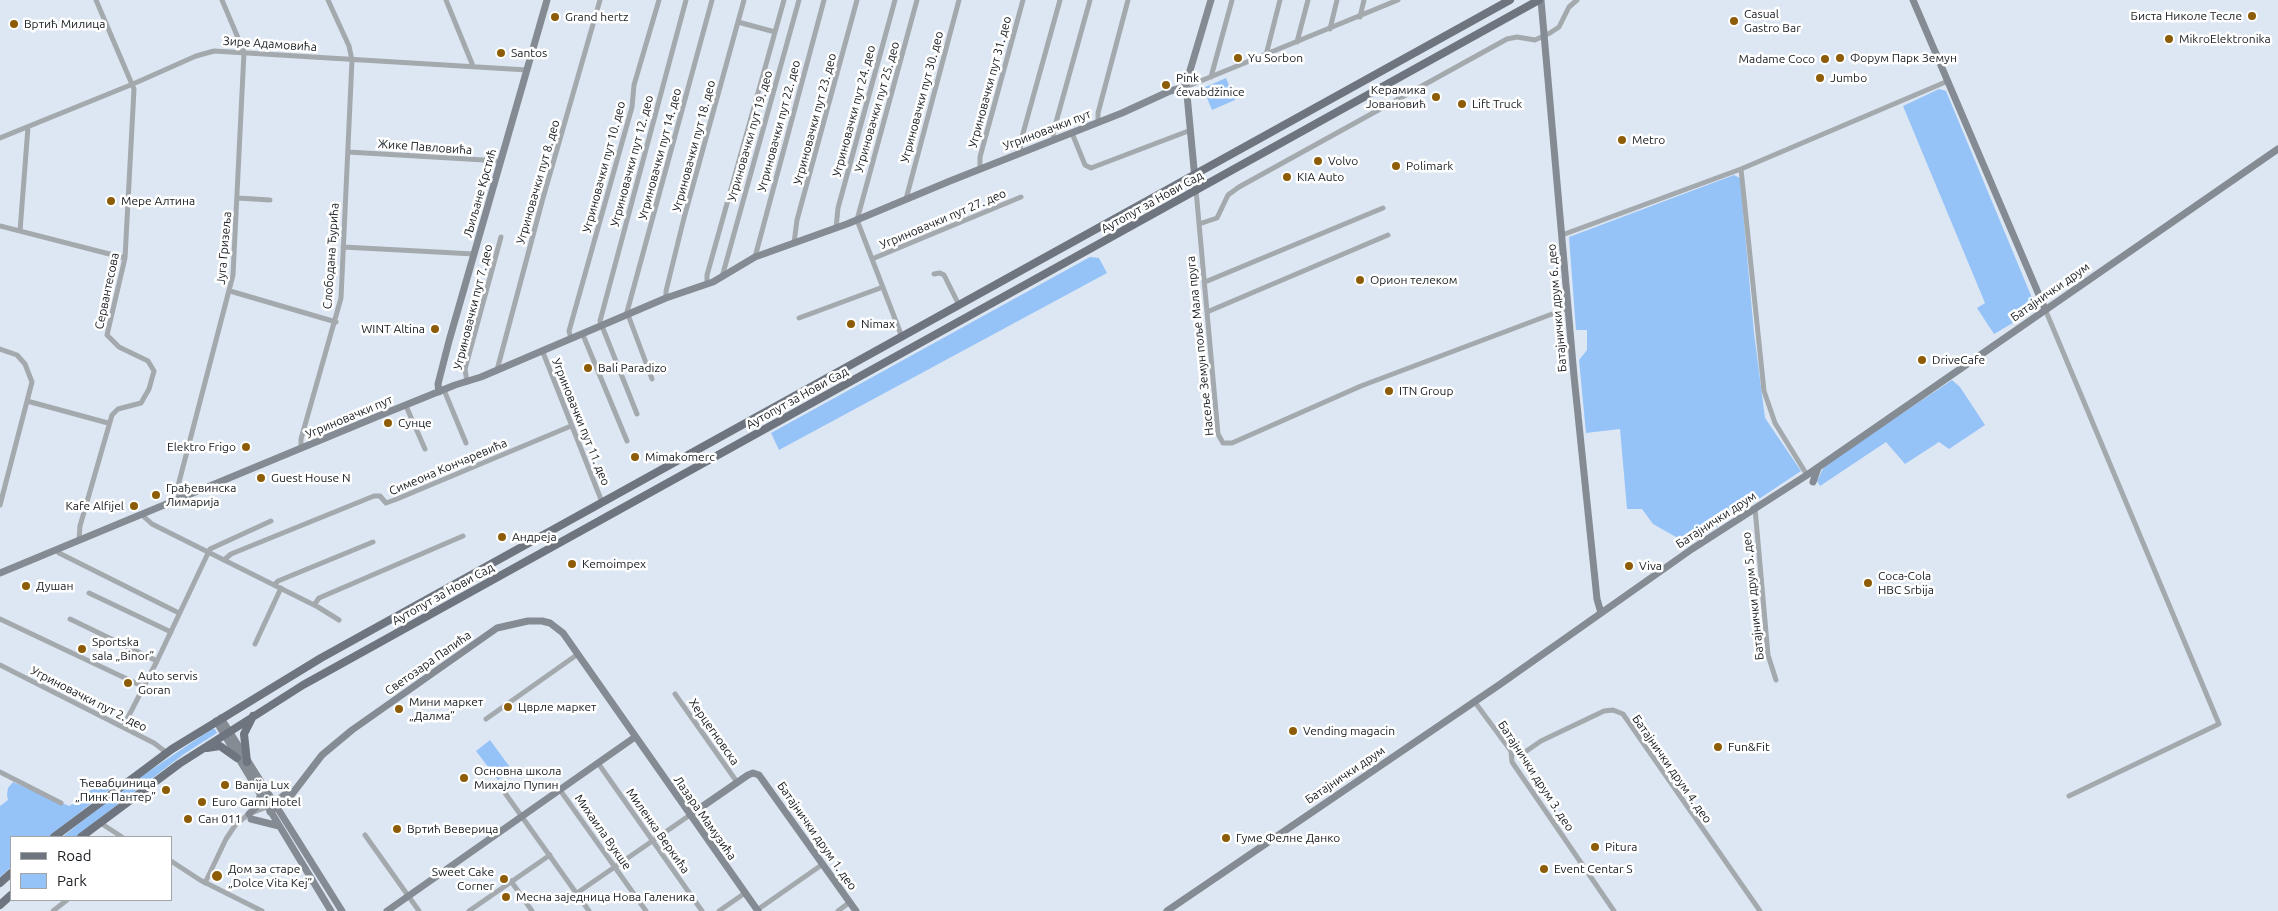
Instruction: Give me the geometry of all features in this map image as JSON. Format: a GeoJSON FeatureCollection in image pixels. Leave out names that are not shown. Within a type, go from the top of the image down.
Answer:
{"type":"FeatureCollection","features":[{"type":"Feature","properties":{"kind":"main road","name":"Аутопут за Нови Сад"},"geometry":{"type":"LineString","coordinates":[[55,836],[167,753],[218,720],[327,655],[1510,0]]}},
{"type":"Feature","properties":{"kind":"main road","name":"Аутопут за Нови Сад"},"geometry":{"type":"LineString","coordinates":[[82,836],[196,752],[254,714],[327,671],[1540,0]]}},
{"type":"Feature","properties":{"kind":"main road"},"geometry":{"type":"LineString","coordinates":[[247,762],[244,734],[254,714]]}},
{"type":"Feature","properties":{"kind":"main road"},"geometry":{"type":"LineString","coordinates":[[196,752],[208,747],[220,746],[237,758]]}},
{"type":"Feature","properties":{"kind":"main road"},"geometry":{"type":"LineString","coordinates":[[0,883],[10,874]]}},
{"type":"Feature","properties":{"kind":"main road"},"geometry":{"type":"LineString","coordinates":[[0,905],[10,896]]}},
{"type":"Feature","properties":{"kind":"street","name":"Сервантесова"},"geometry":{"type":"LineString","coordinates":[[96,0],[133,84],[125,258],[106,335],[119,347],[148,361],[153,368],[154,374],[149,389],[141,403],[116,410],[108,423]]}},
{"type":"Feature","properties":{"kind":"street"},"geometry":{"type":"LineString","coordinates":[[222,0],[244,52]]}},
{"type":"Feature","properties":{"kind":"street","name":"Слободана Ђурића"},"geometry":{"type":"LineString","coordinates":[[301,449],[301,439],[336,322],[340,302],[352,60],[349,46],[328,0]]}},
{"type":"Feature","properties":{"kind":"street"},"geometry":{"type":"LineString","coordinates":[[446,0],[473,66]]}},
{"type":"Feature","properties":{"kind":"street","name":"Љиљане Крстић"},"geometry":{"type":"LineString","coordinates":[[441,391],[438,384],[442,364],[547,0]]}},
{"type":"Feature","properties":{"kind":"street","name":"Угриновачки пут 8. део"},"geometry":{"type":"LineString","coordinates":[[497,370],[600,0]]}},
{"type":"Feature","properties":{"kind":"street","name":"Угриновачки пут 10. део"},"geometry":{"type":"LineString","coordinates":[[571,339],[569,331],[632,107],[634,85],[658,0]]}},
{"type":"Feature","properties":{"kind":"street","name":"Угриновачки пут 12. део"},"geometry":{"type":"LineString","coordinates":[[600,327],[605,297],[686,0]]}},
{"type":"Feature","properties":{"kind":"street","name":"Угриновачки пут 14. део"},"geometry":{"type":"LineString","coordinates":[[627,314],[712,0]]}},
{"type":"Feature","properties":{"kind":"street","name":"Угриновачки пут 18. део"},"geometry":{"type":"LineString","coordinates":[[666,298],[666,291],[684,218],[744,0]]}},
{"type":"Feature","properties":{"kind":"street"},"geometry":{"type":"LineString","coordinates":[[707,284],[707,275],[784,0]]}},
{"type":"Feature","properties":{"kind":"street","name":"Угриновачки пут 19. део"},"geometry":{"type":"LineString","coordinates":[[722,277],[798,0]]}},
{"type":"Feature","properties":{"kind":"street","name":"Угриновачки пут 22. део"},"geometry":{"type":"LineString","coordinates":[[755,257],[824,0]]}},
{"type":"Feature","properties":{"kind":"street","name":"Угриновачки пут 23. део"},"geometry":{"type":"LineString","coordinates":[[794,243],[797,220],[857,0]]}},
{"type":"Feature","properties":{"kind":"street","name":"Угриновачки пут 24. део"},"geometry":{"type":"LineString","coordinates":[[836,228],[838,208],[895,0]]}},
{"type":"Feature","properties":{"kind":"street","name":"Угриновачки пут 25. део"},"geometry":{"type":"LineString","coordinates":[[857,220],[917,0]]}},
{"type":"Feature","properties":{"kind":"street","name":"Угриновачки пут 30. део"},"geometry":{"type":"LineString","coordinates":[[906,199],[959,0]]}},
{"type":"Feature","properties":{"kind":"street","name":"Угриновачки пут 31. део"},"geometry":{"type":"LineString","coordinates":[[980,169],[980,157],[1023,0]]}},
{"type":"Feature","properties":{"kind":"street"},"geometry":{"type":"LineString","coordinates":[[1020,153],[1020,144],[1060,0]]}},
{"type":"Feature","properties":{"kind":"street"},"geometry":{"type":"LineString","coordinates":[[1054,140],[1053,133],[1090,0]]}},
{"type":"Feature","properties":{"kind":"street"},"geometry":{"type":"LineString","coordinates":[[1098,123],[1098,113],[1128,0]]}},
{"type":"Feature","properties":{"kind":"street"},"geometry":{"type":"LineString","coordinates":[[1186,86],[1211,0]]}},
{"type":"Feature","properties":{"kind":"street"},"geometry":{"type":"LineString","coordinates":[[1211,77],[1232,0]]}},
{"type":"Feature","properties":{"kind":"street"},"geometry":{"type":"LineString","coordinates":[[1266,55],[1280,0]]}},
{"type":"Feature","properties":{"kind":"street"},"geometry":{"type":"LineString","coordinates":[[1297,42],[1308,0]]}},
{"type":"Feature","properties":{"kind":"street"},"geometry":{"type":"LineString","coordinates":[[1330,29],[1337,0]]}},
{"type":"Feature","properties":{"kind":"street"},"geometry":{"type":"LineString","coordinates":[[1360,16],[1364,0]]}},
{"type":"Feature","properties":{"kind":"street","name":"Угриновачки пут"},"geometry":{"type":"LineString","coordinates":[[0,573],[441,391],[583,335],[666,298],[707,284],[755,257],[857,220],[1098,123],[1170,91],[1211,77],[1330,29],[1397,0]]}},
{"type":"Feature","properties":{"kind":"street","name":"Батајнички друм 6. део"},"geometry":{"type":"LineString","coordinates":[[1540,0],[1545,36],[1568,308],[1596,591],[1602,613]]}},
{"type":"Feature","properties":{"kind":"street"},"geometry":{"type":"LineString","coordinates":[[1199,224],[1217,218],[1228,195],[1239,187],[1507,39],[1517,37],[1535,40],[1545,36],[1559,27],[1569,7],[1577,0]]}},
{"type":"Feature","properties":{"kind":"street"},"geometry":{"type":"LineString","coordinates":[[1913,0],[2219,724],[2070,796]]}},
{"type":"Feature","properties":{"kind":"street"},"geometry":{"type":"LineString","coordinates":[[738,22],[775,32]]}},
{"type":"Feature","properties":{"kind":"street","name":"Зире Адамовића"},"geometry":{"type":"LineString","coordinates":[[0,138],[207,52],[223,50],[352,60],[527,70]]}},
{"type":"Feature","properties":{"kind":"street","name":"Југа Гризеља"},"geometry":{"type":"LineString","coordinates":[[179,500],[178,486],[233,275],[244,52]]}},
{"type":"Feature","properties":{"kind":"street"},"geometry":{"type":"LineString","coordinates":[[1562,235],[1741,169],[1948,81]]}},
{"type":"Feature","properties":{"kind":"street","name":"Насеље Земун поље Мала пруга"},"geometry":{"type":"LineString","coordinates":[[1186,86],[1196,174],[1218,434],[1221,441],[1227,444],[1361,386],[1568,308]]}},
{"type":"Feature","properties":{"kind":"street"},"geometry":{"type":"LineString","coordinates":[[20,231],[28,127]]}},
{"type":"Feature","properties":{"kind":"street"},"geometry":{"type":"LineString","coordinates":[[1072,133],[1085,165],[1091,168],[1191,130]]}},
{"type":"Feature","properties":{"kind":"street","name":"Батајнички друм"},"geometry":{"type":"LineString","coordinates":[[1167,911],[1755,508],[1807,475],[2278,149]]}},
{"type":"Feature","properties":{"kind":"street","name":"Жике Павловића"},"geometry":{"type":"LineString","coordinates":[[348,152],[501,162]]}},
{"type":"Feature","properties":{"kind":"street"},"geometry":{"type":"LineString","coordinates":[[1741,169],[1764,391],[1775,424],[1807,475]]}},
{"type":"Feature","properties":{"kind":"street","name":"Угриновачки пут 27. део"},"geometry":{"type":"LineString","coordinates":[[872,259],[1021,197]]}},
{"type":"Feature","properties":{"kind":"street"},"geometry":{"type":"LineString","coordinates":[[238,198],[270,200]]}},
{"type":"Feature","properties":{"kind":"street"},"geometry":{"type":"LineString","coordinates":[[1204,282],[1383,208]]}},
{"type":"Feature","properties":{"kind":"street"},"geometry":{"type":"LineString","coordinates":[[857,220],[902,337]]}},
{"type":"Feature","properties":{"kind":"street"},"geometry":{"type":"LineString","coordinates":[[0,226],[125,258]]}},
{"type":"Feature","properties":{"kind":"street"},"geometry":{"type":"LineString","coordinates":[[1207,312],[1388,235]]}},
{"type":"Feature","properties":{"kind":"street","name":"Угриновачки пут 7. део"},"geometry":{"type":"LineString","coordinates":[[467,382],[465,369],[501,237]]}},
{"type":"Feature","properties":{"kind":"street"},"geometry":{"type":"LineString","coordinates":[[343,247],[474,254]]}},
{"type":"Feature","properties":{"kind":"street"},"geometry":{"type":"LineString","coordinates":[[934,274],[940,273],[944,275],[959,305]]}},
{"type":"Feature","properties":{"kind":"street"},"geometry":{"type":"LineString","coordinates":[[799,318],[883,287]]}},
{"type":"Feature","properties":{"kind":"street"},"geometry":{"type":"LineString","coordinates":[[230,291],[336,322]]}},
{"type":"Feature","properties":{"kind":"street"},"geometry":{"type":"LineString","coordinates":[[627,314],[652,378]]}},
{"type":"Feature","properties":{"kind":"street"},"geometry":{"type":"LineString","coordinates":[[600,327],[637,414]]}},
{"type":"Feature","properties":{"kind":"street"},"geometry":{"type":"LineString","coordinates":[[583,335],[627,441]]}},
{"type":"Feature","properties":{"kind":"street"},"geometry":{"type":"LineString","coordinates":[[0,349],[15,353],[28,369],[32,382],[0,504]]}},
{"type":"Feature","properties":{"kind":"street","name":"Угриновачки пут 11. део"},"geometry":{"type":"LineString","coordinates":[[542,350],[602,502]]}},
{"type":"Feature","properties":{"kind":"street"},"geometry":{"type":"LineString","coordinates":[[441,391],[466,443]]}},
{"type":"Feature","properties":{"kind":"street"},"geometry":{"type":"LineString","coordinates":[[27,401],[108,423],[80,526],[80,540]]}},
{"type":"Feature","properties":{"kind":"street"},"geometry":{"type":"LineString","coordinates":[[406,406],[425,449]]}},
{"type":"Feature","properties":{"kind":"street","name":"Симеона Кончаревића"},"geometry":{"type":"LineString","coordinates":[[224,560],[231,554],[374,496],[381,497],[386,503],[571,426]]}},
{"type":"Feature","properties":{"kind":"street"},"geometry":{"type":"LineString","coordinates":[[1813,482],[1822,464]]}},
{"type":"Feature","properties":{"kind":"street","name":"Батајнички друм 5. део"},"geometry":{"type":"LineString","coordinates":[[1755,508],[1768,656],[1776,680]]}},
{"type":"Feature","properties":{"kind":"street"},"geometry":{"type":"LineString","coordinates":[[142,515],[152,524],[281,588],[339,620]]}},
{"type":"Feature","properties":{"kind":"street"},"geometry":{"type":"LineString","coordinates":[[123,727],[157,661],[208,551],[271,521]]}},
{"type":"Feature","properties":{"kind":"street"},"geometry":{"type":"LineString","coordinates":[[314,605],[319,598],[463,536]]}},
{"type":"Feature","properties":{"kind":"street"},"geometry":{"type":"LineString","coordinates":[[274,585],[278,581],[373,542]]}},
{"type":"Feature","properties":{"kind":"street"},"geometry":{"type":"LineString","coordinates":[[56,550],[179,613]]}},
{"type":"Feature","properties":{"kind":"street"},"geometry":{"type":"LineString","coordinates":[[255,644],[281,588]]}},
{"type":"Feature","properties":{"kind":"street"},"geometry":{"type":"LineString","coordinates":[[89,593],[171,632]]}},
{"type":"Feature","properties":{"kind":"street"},"geometry":{"type":"LineString","coordinates":[[0,619],[144,687]]}},
{"type":"Feature","properties":{"kind":"street"},"geometry":{"type":"LineString","coordinates":[[70,619],[157,661]]}},
{"type":"Feature","properties":{"kind":"street","name":"Светозара Папића"},"geometry":{"type":"LineString","coordinates":[[272,808],[287,796],[322,754],[335,743],[498,628],[528,621],[547,622],[560,630],[634,737]]}},
{"type":"Feature","properties":{"kind":"street"},"geometry":{"type":"LineString","coordinates":[[486,719],[578,654]]}},
{"type":"Feature","properties":{"kind":"street","name":"Угриновачки пут 2. део"},"geometry":{"type":"LineString","coordinates":[[0,665],[154,743],[167,753]]}},
{"type":"Feature","properties":{"kind":"street","name":"Херцегновска"},"geometry":{"type":"LineString","coordinates":[[675,694],[737,782]]}},
{"type":"Feature","properties":{"kind":"street","name":"Батајнички друм 3. део"},"geometry":{"type":"LineString","coordinates":[[1474,701],[1511,751],[1512,762],[1614,911]]}},
{"type":"Feature","properties":{"kind":"street","name":"Батајнички друм 4. део"},"geometry":{"type":"LineString","coordinates":[[1511,751],[1516,754],[1524,752],[1541,741],[1604,711],[1613,710],[1623,714],[1760,911]]}},
{"type":"Feature","properties":{"kind":"street"},"geometry":{"type":"LineString","coordinates":[[218,720],[247,762],[263,794],[258,806],[250,816]]}},
{"type":"Feature","properties":{"kind":"street"},"geometry":{"type":"LineString","coordinates":[[226,732],[237,758],[342,911]]}},
{"type":"Feature","properties":{"kind":"street"},"geometry":{"type":"LineString","coordinates":[[387,911],[634,737]]}},
{"type":"Feature","properties":{"kind":"street","name":"Лазара Мамузића"},"geometry":{"type":"LineString","coordinates":[[634,737],[757,911]]}},
{"type":"Feature","properties":{"kind":"street","name":"Миленка Веркића"},"geometry":{"type":"LineString","coordinates":[[598,763],[702,911]]}},
{"type":"Feature","properties":{"kind":"street"},"geometry":{"type":"LineString","coordinates":[[0,772],[61,803]]}},
{"type":"Feature","properties":{"kind":"street","name":"Батајнички друм 1. део"},"geometry":{"type":"LineString","coordinates":[[737,782],[751,773],[759,775],[856,911]]}},
{"type":"Feature","properties":{"kind":"street"},"geometry":{"type":"LineString","coordinates":[[577,893],[737,782]]}},
{"type":"Feature","properties":{"kind":"street","name":"Михаила Вукше"},"geometry":{"type":"LineString","coordinates":[[560,790],[646,911]]}},
{"type":"Feature","properties":{"kind":"street"},"geometry":{"type":"LineString","coordinates":[[505,793],[589,911]]}},
{"type":"Feature","properties":{"kind":"street"},"geometry":{"type":"LineString","coordinates":[[263,794],[287,796],[282,823],[331,911]]}},
{"type":"Feature","properties":{"kind":"street"},"geometry":{"type":"LineString","coordinates":[[206,883],[230,833],[240,820],[272,808]]}},
{"type":"Feature","properties":{"kind":"street"},"geometry":{"type":"LineString","coordinates":[[250,816],[282,823]]}},
{"type":"Feature","properties":{"kind":"street"},"geometry":{"type":"LineString","coordinates":[[99,822],[120,836]]}},
{"type":"Feature","properties":{"kind":"street"},"geometry":{"type":"LineString","coordinates":[[365,835],[419,911]]}},
{"type":"Feature","properties":{"kind":"street"},"geometry":{"type":"LineString","coordinates":[[474,910],[550,855]]}},
{"type":"Feature","properties":{"kind":"street"},"geometry":{"type":"LineString","coordinates":[[172,862],[206,883],[262,911]]}},
{"type":"Feature","properties":{"kind":"street"},"geometry":{"type":"LineString","coordinates":[[757,911],[823,864]]}},
{"type":"Feature","properties":{"kind":"street"},"geometry":{"type":"LineString","coordinates":[[512,881],[532,911]]}},
{"type":"Feature","properties":{"kind":"street"},"geometry":{"type":"LineString","coordinates":[[719,911],[745,893]]}},
{"type":"Feature","properties":{"kind":"street"},"geometry":{"type":"LineString","coordinates":[[53,911],[66,901]]}},
{"type":"Feature","properties":{"kind":"street"},"geometry":{"type":"LineString","coordinates":[[838,911],[850,902]]}},
{"type":"Feature","properties":{"kind":"green space"},"geometry":{"type":"Polygon","coordinates":[[[1226,78],[1235,100],[1212,110],[1203,88],[1226,78]]]}},
{"type":"Feature","properties":{"kind":"green space"},"geometry":{"type":"Polygon","coordinates":[[[1939,89],[1946,91],[2035,305],[2023,317],[1994,334],[1977,308],[1985,303],[1903,106],[1939,89]]]}},
{"type":"Feature","properties":{"kind":"green space"},"geometry":{"type":"Polygon","coordinates":[[[1734,175],[1740,178],[1754,333],[1765,418],[1801,471],[1697,540],[1676,537],[1653,524],[1642,509],[1627,509],[1620,429],[1586,433],[1579,360],[1587,350],[1587,330],[1576,330],[1569,237],[1734,175]]]}},
{"type":"Feature","properties":{"kind":"green space"},"geometry":{"type":"Polygon","coordinates":[[[1090,257],[1099,258],[1107,273],[779,450],[771,433],[1090,257]]]}},
{"type":"Feature","properties":{"kind":"green space"},"geometry":{"type":"Polygon","coordinates":[[[1952,380],[1960,387],[1985,425],[1949,449],[1939,442],[1905,464],[1886,442],[1820,486],[1817,481],[1825,465],[1952,380]]]}},
{"type":"Feature","properties":{"kind":"green space"},"geometry":{"type":"Polygon","coordinates":[[[212,729],[215,729],[217,733],[184,754],[76,836],[63,836],[127,786],[212,729]]]}},
{"type":"Feature","properties":{"kind":"green space"},"geometry":{"type":"Polygon","coordinates":[[[490,740],[512,770],[498,780],[476,751],[490,740]]]}},
{"type":"Feature","properties":{"kind":"green space"},"geometry":{"type":"Polygon","coordinates":[[[109,779],[114,786],[49,836],[10,836],[10,868],[0,877],[0,806],[8,800],[8,788],[13,782],[69,806],[102,781],[105,782],[109,779]]]}},
{"type":"Feature","properties":{"kind":"place","name":"Биста Николе Тесле"},"geometry":{"type":"Point","coordinates":[2252,16]}},
{"type":"Feature","properties":{"kind":"place","name":"Grand hertz"},"geometry":{"type":"Point","coordinates":[555,17]}},
{"type":"Feature","properties":{"kind":"place","name":"Casual Gastro Bar"},"geometry":{"type":"Point","coordinates":[1734,21]}},
{"type":"Feature","properties":{"kind":"place","name":"Вртић Милица"},"geometry":{"type":"Point","coordinates":[14,24]}},
{"type":"Feature","properties":{"kind":"place","name":"MikroElektronika"},"geometry":{"type":"Point","coordinates":[2169,39]}},
{"type":"Feature","properties":{"kind":"place","name":"Santos"},"geometry":{"type":"Point","coordinates":[501,53]}},
{"type":"Feature","properties":{"kind":"place","name":"Yu Sorbon"},"geometry":{"type":"Point","coordinates":[1238,58]}},
{"type":"Feature","properties":{"kind":"place","name":"Форум Парк Земун"},"geometry":{"type":"Point","coordinates":[1840,58]}},
{"type":"Feature","properties":{"kind":"place","name":"Madame Coco"},"geometry":{"type":"Point","coordinates":[1825,59]}},
{"type":"Feature","properties":{"kind":"place","name":"Jumbo"},"geometry":{"type":"Point","coordinates":[1820,78]}},
{"type":"Feature","properties":{"kind":"place","name":"Pink ćevabdžinice"},"geometry":{"type":"Point","coordinates":[1166,85]}},
{"type":"Feature","properties":{"kind":"place","name":"Керамика Јовановић"},"geometry":{"type":"Point","coordinates":[1436,97]}},
{"type":"Feature","properties":{"kind":"place","name":"Lift Truck"},"geometry":{"type":"Point","coordinates":[1462,104]}},
{"type":"Feature","properties":{"kind":"place","name":"Metro"},"geometry":{"type":"Point","coordinates":[1622,140]}},
{"type":"Feature","properties":{"kind":"place","name":"Volvo"},"geometry":{"type":"Point","coordinates":[1318,161]}},
{"type":"Feature","properties":{"kind":"place","name":"Polimark"},"geometry":{"type":"Point","coordinates":[1396,166]}},
{"type":"Feature","properties":{"kind":"place","name":"KIA Auto"},"geometry":{"type":"Point","coordinates":[1287,177]}},
{"type":"Feature","properties":{"kind":"place","name":"Мере Алтина"},"geometry":{"type":"Point","coordinates":[111,201]}},
{"type":"Feature","properties":{"kind":"place","name":"Орион телеком"},"geometry":{"type":"Point","coordinates":[1360,280]}},
{"type":"Feature","properties":{"kind":"place","name":"Nimax"},"geometry":{"type":"Point","coordinates":[851,324]}},
{"type":"Feature","properties":{"kind":"place","name":"WINT Altina"},"geometry":{"type":"Point","coordinates":[435,329]}},
{"type":"Feature","properties":{"kind":"place","name":"DriveCafe"},"geometry":{"type":"Point","coordinates":[1922,360]}},
{"type":"Feature","properties":{"kind":"place","name":"Bali Paradizo"},"geometry":{"type":"Point","coordinates":[588,368]}},
{"type":"Feature","properties":{"kind":"place","name":"ITN Group"},"geometry":{"type":"Point","coordinates":[1389,391]}},
{"type":"Feature","properties":{"kind":"place","name":"Сунце"},"geometry":{"type":"Point","coordinates":[388,423]}},
{"type":"Feature","properties":{"kind":"place","name":"Elektro Frigo"},"geometry":{"type":"Point","coordinates":[246,447]}},
{"type":"Feature","properties":{"kind":"place","name":"Mimakomerc"},"geometry":{"type":"Point","coordinates":[635,457]}},
{"type":"Feature","properties":{"kind":"place","name":"Guest House N"},"geometry":{"type":"Point","coordinates":[261,478]}},
{"type":"Feature","properties":{"kind":"place","name":"Грађевинска Лимарија"},"geometry":{"type":"Point","coordinates":[156,495]}},
{"type":"Feature","properties":{"kind":"place","name":"Kafe Alfijel"},"geometry":{"type":"Point","coordinates":[134,506]}},
{"type":"Feature","properties":{"kind":"place","name":"Андреја"},"geometry":{"type":"Point","coordinates":[502,537]}},
{"type":"Feature","properties":{"kind":"place","name":"Kemoimpex"},"geometry":{"type":"Point","coordinates":[572,564]}},
{"type":"Feature","properties":{"kind":"place","name":"Viva"},"geometry":{"type":"Point","coordinates":[1629,566]}},
{"type":"Feature","properties":{"kind":"place","name":"Coca-Cola HBC Srbija"},"geometry":{"type":"Point","coordinates":[1868,583]}},
{"type":"Feature","properties":{"kind":"place","name":"Душан"},"geometry":{"type":"Point","coordinates":[26,586]}},
{"type":"Feature","properties":{"kind":"place","name":"Sportska sala „Binor”"},"geometry":{"type":"Point","coordinates":[82,649]}},
{"type":"Feature","properties":{"kind":"place","name":"Auto servis Goran"},"geometry":{"type":"Point","coordinates":[128,683]}},
{"type":"Feature","properties":{"kind":"place","name":"Цврле маркет"},"geometry":{"type":"Point","coordinates":[508,707]}},
{"type":"Feature","properties":{"kind":"place","name":"Мини маркет „Далма”"},"geometry":{"type":"Point","coordinates":[399,709]}},
{"type":"Feature","properties":{"kind":"place","name":"Vending magacin"},"geometry":{"type":"Point","coordinates":[1293,731]}},
{"type":"Feature","properties":{"kind":"place","name":"Fun&Fit"},"geometry":{"type":"Point","coordinates":[1718,747]}},
{"type":"Feature","properties":{"kind":"place","name":"Основна школа Михајло Пупин"},"geometry":{"type":"Point","coordinates":[464,778]}},
{"type":"Feature","properties":{"kind":"place","name":"Banija Lux"},"geometry":{"type":"Point","coordinates":[225,785]}},
{"type":"Feature","properties":{"kind":"place","name":"Ћевабџиница „Пинк Пантер”"},"geometry":{"type":"Point","coordinates":[166,790]}},
{"type":"Feature","properties":{"kind":"place","name":"Euro Garni Hotel"},"geometry":{"type":"Point","coordinates":[202,802]}},
{"type":"Feature","properties":{"kind":"place","name":"Сан 011"},"geometry":{"type":"Point","coordinates":[188,819]}},
{"type":"Feature","properties":{"kind":"place","name":"Вртић Веверица"},"geometry":{"type":"Point","coordinates":[397,829]}},
{"type":"Feature","properties":{"kind":"place","name":"Гуме Фелне Данко"},"geometry":{"type":"Point","coordinates":[1226,838]}},
{"type":"Feature","properties":{"kind":"place","name":"Pitura"},"geometry":{"type":"Point","coordinates":[1595,847]}},
{"type":"Feature","properties":{"kind":"place","name":"Event Centar S"},"geometry":{"type":"Point","coordinates":[1544,869]}},
{"type":"Feature","properties":{"kind":"place","name":"Дом за старе „Dolce Vita Kej”"},"geometry":{"type":"Point","coordinates":[217,876]}},
{"type":"Feature","properties":{"kind":"place","name":"Sweet Cake Corner"},"geometry":{"type":"Point","coordinates":[504,879]}},
{"type":"Feature","properties":{"kind":"place","name":"Месна заједница Нова Галеника"},"geometry":{"type":"Point","coordinates":[506,897]}}]}
